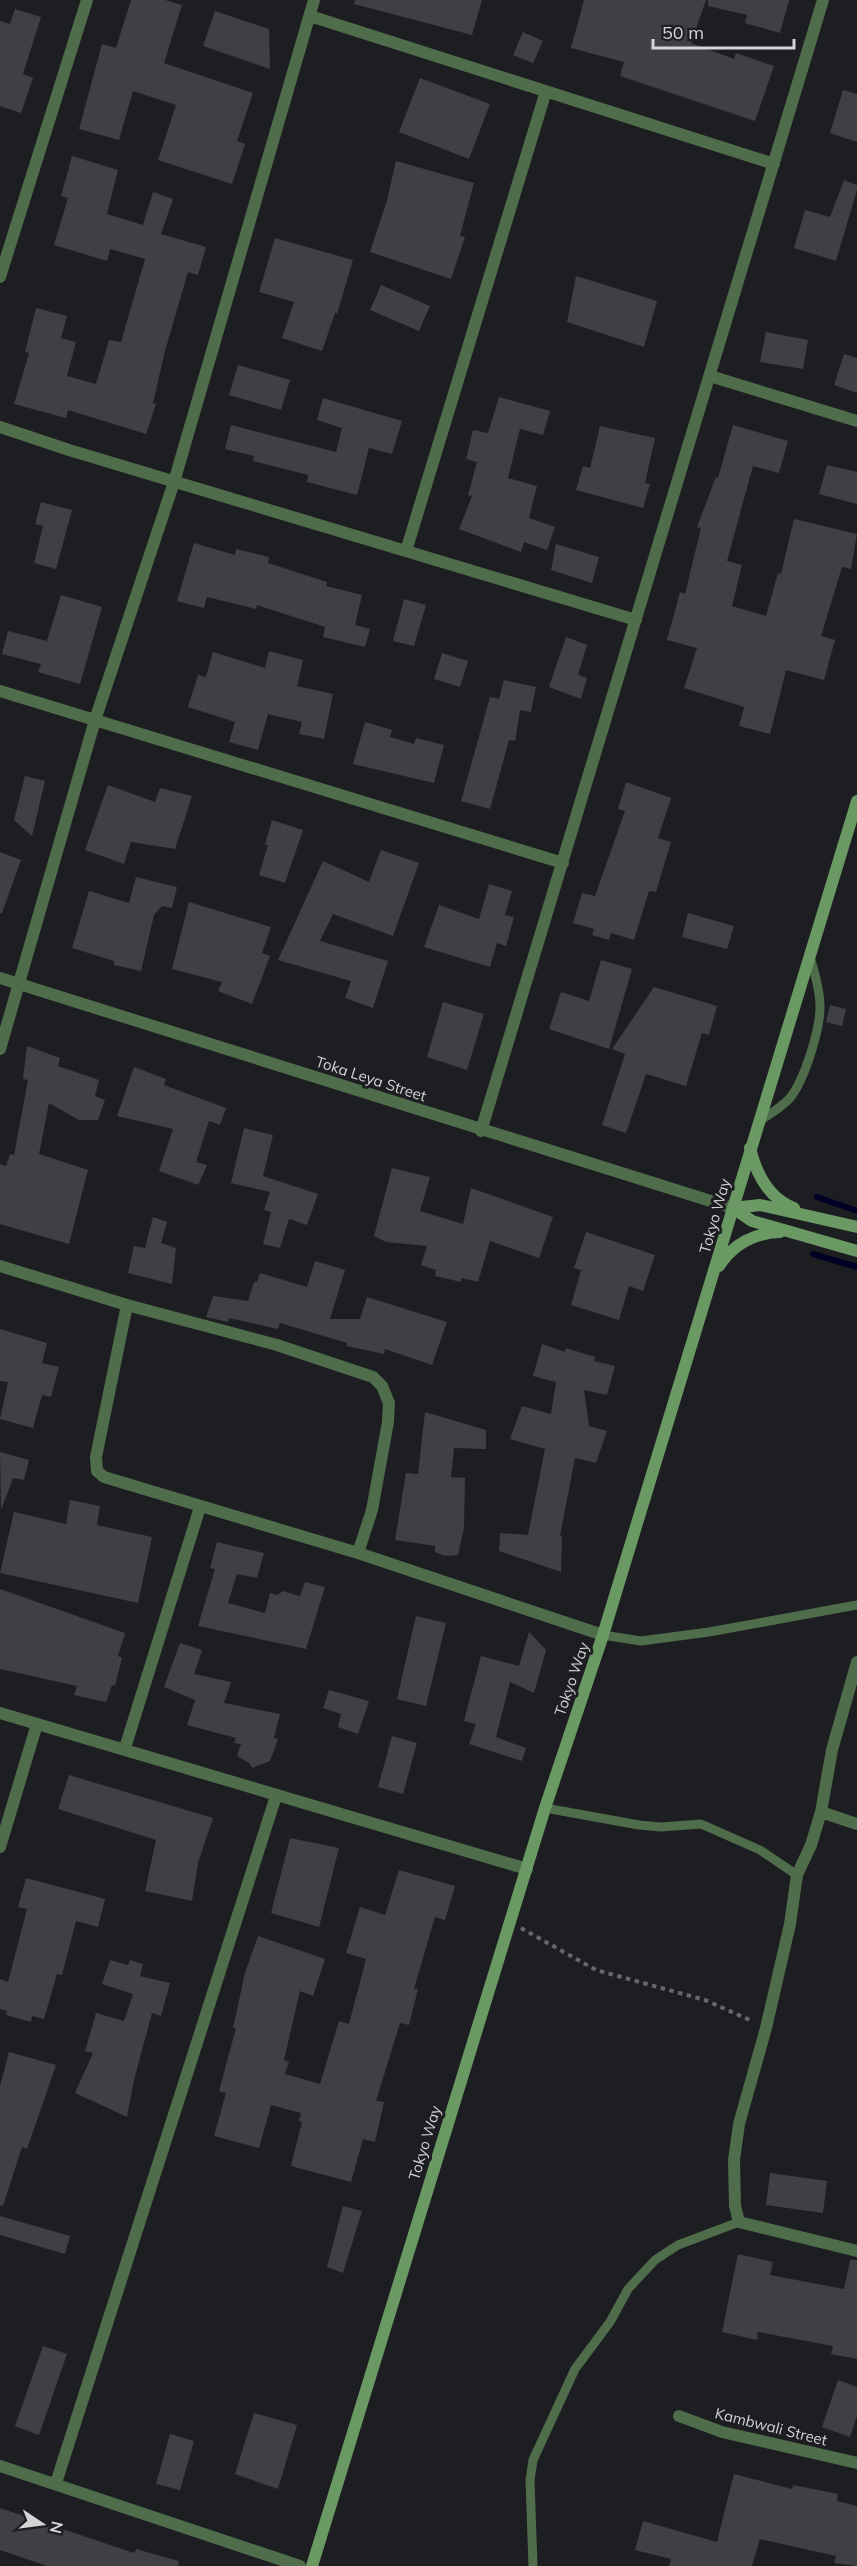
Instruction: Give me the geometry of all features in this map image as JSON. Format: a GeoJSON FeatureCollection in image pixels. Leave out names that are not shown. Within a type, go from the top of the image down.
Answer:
{"type":"FeatureCollection","features":[{"type":"Feature","properties":{"kind":"street"},"geometry":{"type":"LineString","coordinates":[[0,277],[87,0]]}},
{"type":"Feature","properties":{"kind":"street"},"geometry":{"type":"LineString","coordinates":[[0,1049],[21,984],[95,720],[174,482],[314,0]]}},
{"type":"Feature","properties":{"kind":"street"},"geometry":{"type":"LineString","coordinates":[[481,1131],[823,0]]}},
{"type":"Feature","properties":{"kind":"street"},"geometry":{"type":"LineString","coordinates":[[310,16],[774,164]]}},
{"type":"Feature","properties":{"kind":"street"},"geometry":{"type":"LineString","coordinates":[[406,551],[546,91]]}},
{"type":"Feature","properties":{"kind":"street"},"geometry":{"type":"LineString","coordinates":[[710,376],[857,421]]}},
{"type":"Feature","properties":{"kind":"street"},"geometry":{"type":"LineString","coordinates":[[0,427],[174,482],[636,620]]}},
{"type":"Feature","properties":{"kind":"street"},"geometry":{"type":"LineString","coordinates":[[0,691],[563,864]]}},
{"type":"Feature","properties":{"kind":"street","name":"Tokyo Way"},"geometry":{"type":"LineString","coordinates":[[312,2566],[545,1808],[603,1635],[714,1274],[757,1123],[857,803]]}},
{"type":"Feature","properties":{"kind":"street","name":"Toka Leya Street"},"geometry":{"type":"LineString","coordinates":[[0,978],[481,1131],[733,1208]]}},
{"type":"Feature","properties":{"kind":"street"},"geometry":{"type":"LineString","coordinates":[[750,1146],[756,1170],[770,1191],[790,1207],[857,1227]]}},
{"type":"Feature","properties":{"kind":"street"},"geometry":{"type":"LineString","coordinates":[[733,1208],[760,1204],[814,1215]]}},
{"type":"Feature","properties":{"kind":"street"},"geometry":{"type":"LineString","coordinates":[[733,1208],[752,1221],[857,1251]]}},
{"type":"Feature","properties":{"kind":"street"},"geometry":{"type":"LineString","coordinates":[[714,1274],[736,1246],[752,1237],[787,1232]]}},
{"type":"Feature","properties":{"kind":"street"},"geometry":{"type":"LineString","coordinates":[[0,1266],[127,1305],[355,1369],[373,1377],[382,1386],[389,1403],[388,1422],[372,1510],[358,1553]]}},
{"type":"Feature","properties":{"kind":"street"},"geometry":{"type":"LineString","coordinates":[[127,1305],[96,1457],[97,1472],[121,1484],[358,1553],[603,1635]]}},
{"type":"Feature","properties":{"kind":"street"},"geometry":{"type":"LineString","coordinates":[[125,1748],[200,1507]]}},
{"type":"Feature","properties":{"kind":"street"},"geometry":{"type":"LineString","coordinates":[[857,1662],[832,1750],[821,1812],[811,1845],[797,1875],[790,1924],[766,2028],[739,2124],[734,2160],[735,2206],[739,2222],[857,2251]]}},
{"type":"Feature","properties":{"kind":"street"},"geometry":{"type":"LineString","coordinates":[[0,1713],[125,1748],[276,1796],[527,1869]]}},
{"type":"Feature","properties":{"kind":"street"},"geometry":{"type":"LineString","coordinates":[[0,1847],[37,1724]]}},
{"type":"Feature","properties":{"kind":"street"},"geometry":{"type":"LineString","coordinates":[[56,2483],[276,1796]]}},
{"type":"Feature","properties":{"kind":"street"},"geometry":{"type":"LineString","coordinates":[[821,1812],[857,1824]]}},
{"type":"Feature","properties":{"kind":"street","name":"Kambwali Street"},"geometry":{"type":"LineString","coordinates":[[680,2416],[722,2432],[857,2463]]}},
{"type":"Feature","properties":{"kind":"street"},"geometry":{"type":"LineString","coordinates":[[0,2466],[300,2566]]}},
{"type":"Feature","properties":{"kind":"lane"},"geometry":{"type":"LineString","coordinates":[[757,1123],[789,1098],[800,1081],[815,1036],[820,1009],[819,987],[809,956]]}},
{"type":"Feature","properties":{"kind":"lane"},"geometry":{"type":"LineString","coordinates":[[603,1635],[641,1641],[709,1632],[857,1605]]}},
{"type":"Feature","properties":{"kind":"lane"},"geometry":{"type":"LineString","coordinates":[[545,1808],[639,1825],[661,1827],[700,1824],[760,1850],[797,1875]]}},
{"type":"Feature","properties":{"kind":"lane"},"geometry":{"type":"LineString","coordinates":[[533,2566],[530,2480],[533,2460],[575,2369],[609,2322],[628,2289],[655,2260],[678,2245],[739,2222]]}},
{"type":"Feature","properties":{"kind":"path"},"geometry":{"type":"LineString","coordinates":[[510,1922],[596,1970],[705,2000],[766,2028]]}},
{"type":"Feature","properties":{"kind":"building"},"geometry":{"type":"Polygon","coordinates":[[[131,0],[165,0],[182,5],[164,63],[253,93],[237,141],[245,144],[232,184],[158,160],[176,105],[133,91],[119,140],[79,129],[102,44],[116,48],[131,0]]]}},
{"type":"Feature","properties":{"kind":"building"},"geometry":{"type":"Polygon","coordinates":[[[355,0],[482,0],[472,35],[354,4],[355,0]]]}},
{"type":"Feature","properties":{"kind":"building"},"geometry":{"type":"Polygon","coordinates":[[[584,0],[706,0],[691,43],[734,59],[736,53],[774,66],[755,121],[620,76],[624,62],[571,48],[584,0]]]}},
{"type":"Feature","properties":{"kind":"building"},"geometry":{"type":"Polygon","coordinates":[[[708,0],[789,0],[780,33],[745,23],[747,15],[708,6],[708,0]]]}},
{"type":"Feature","properties":{"kind":"building"},"geometry":{"type":"Polygon","coordinates":[[[15,9],[41,17],[23,74],[33,78],[21,113],[0,106],[0,21],[10,24],[15,9]]]}},
{"type":"Feature","properties":{"kind":"building"},"geometry":{"type":"Polygon","coordinates":[[[215,11],[269,29],[270,69],[203,46],[215,11]]]}},
{"type":"Feature","properties":{"kind":"building"},"geometry":{"type":"Polygon","coordinates":[[[523,32],[543,41],[533,63],[513,55],[523,32]]]}},
{"type":"Feature","properties":{"kind":"building"},"geometry":{"type":"Polygon","coordinates":[[[420,78],[490,104],[469,159],[399,132],[420,78]]]}},
{"type":"Feature","properties":{"kind":"building"},"geometry":{"type":"Polygon","coordinates":[[[843,90],[857,94],[857,142],[830,133],[843,90]]]}},
{"type":"Feature","properties":{"kind":"building"},"geometry":{"type":"Polygon","coordinates":[[[72,156],[118,170],[107,214],[143,225],[153,192],[173,199],[161,234],[206,247],[198,275],[188,272],[165,351],[153,403],[156,404],[146,434],[68,410],[66,418],[14,404],[29,353],[25,352],[36,308],[67,316],[61,338],[76,342],[67,376],[96,384],[109,340],[121,342],[145,259],[110,249],[107,261],[54,245],[68,198],[61,196],[72,156]]]}},
{"type":"Feature","properties":{"kind":"building"},"geometry":{"type":"Polygon","coordinates":[[[396,161],[474,183],[460,236],[465,237],[451,279],[370,252],[387,200],[396,161]]]}},
{"type":"Feature","properties":{"kind":"building"},"geometry":{"type":"Polygon","coordinates":[[[844,180],[857,185],[857,190],[836,261],[794,248],[805,210],[830,217],[844,180]]]}},
{"type":"Feature","properties":{"kind":"building"},"geometry":{"type":"Polygon","coordinates":[[[275,238],[353,260],[337,314],[335,313],[322,351],[282,338],[294,302],[259,292],[275,238]]]}},
{"type":"Feature","properties":{"kind":"building"},"geometry":{"type":"Polygon","coordinates":[[[576,276],[657,301],[644,347],[567,322],[576,276]]]}},
{"type":"Feature","properties":{"kind":"building"},"geometry":{"type":"Polygon","coordinates":[[[381,285],[430,306],[419,331],[370,310],[381,285]]]}},
{"type":"Feature","properties":{"kind":"building"},"geometry":{"type":"Polygon","coordinates":[[[766,332],[808,340],[803,369],[760,362],[766,332]]]}},
{"type":"Feature","properties":{"kind":"building"},"geometry":{"type":"Polygon","coordinates":[[[844,354],[857,358],[857,393],[834,385],[844,354]]]}},
{"type":"Feature","properties":{"kind":"building"},"geometry":{"type":"Polygon","coordinates":[[[238,365],[290,380],[281,410],[229,395],[238,365]]]}},
{"type":"Feature","properties":{"kind":"building"},"geometry":{"type":"Polygon","coordinates":[[[499,397],[550,411],[543,435],[520,429],[508,478],[537,486],[529,518],[555,527],[547,550],[524,542],[521,552],[459,529],[472,496],[468,495],[477,462],[466,459],[473,430],[488,433],[499,397]]]}},
{"type":"Feature","properties":{"kind":"building"},"geometry":{"type":"Polygon","coordinates":[[[323,398],[402,421],[392,454],[369,448],[357,495],[307,482],[308,475],[253,461],[254,456],[225,449],[231,425],[336,452],[342,428],[317,420],[323,398]]]}},
{"type":"Feature","properties":{"kind":"building"},"geometry":{"type":"Polygon","coordinates":[[[733,425],[788,441],[779,473],[753,466],[727,561],[742,565],[732,606],[766,616],[778,573],[781,574],[794,519],[857,534],[851,569],[842,567],[821,636],[835,640],[824,680],[786,670],[770,734],[739,726],[744,707],[684,688],[697,648],[667,640],[680,592],[685,594],[701,528],[697,527],[716,477],[718,478],[733,425]]]}},
{"type":"Feature","properties":{"kind":"building"},"geometry":{"type":"Polygon","coordinates":[[[600,426],[655,438],[645,483],[650,484],[643,508],[576,490],[583,466],[590,468],[600,426]]]}},
{"type":"Feature","properties":{"kind":"building"},"geometry":{"type":"Polygon","coordinates":[[[827,465],[857,472],[857,504],[819,494],[827,465]]]}},
{"type":"Feature","properties":{"kind":"building"},"geometry":{"type":"Polygon","coordinates":[[[41,502],[72,510],[56,569],[34,563],[43,526],[35,524],[41,502]]]}},
{"type":"Feature","properties":{"kind":"building"},"geometry":{"type":"Polygon","coordinates":[[[194,543],[235,555],[236,549],[269,557],[268,563],[327,582],[326,586],[362,595],[355,625],[370,629],[365,647],[323,637],[325,627],[257,605],[256,609],[207,597],[204,608],[177,601],[194,543]]]}},
{"type":"Feature","properties":{"kind":"building"},"geometry":{"type":"Polygon","coordinates":[[[556,544],[599,557],[592,583],[551,570],[556,544]]]}},
{"type":"Feature","properties":{"kind":"building"},"geometry":{"type":"Polygon","coordinates":[[[61,595],[102,607],[80,684],[38,672],[41,664],[2,654],[8,631],[47,641],[61,595]]]}},
{"type":"Feature","properties":{"kind":"building"},"geometry":{"type":"Polygon","coordinates":[[[404,599],[426,605],[414,646],[393,641],[404,599]]]}},
{"type":"Feature","properties":{"kind":"building"},"geometry":{"type":"Polygon","coordinates":[[[566,637],[587,645],[578,675],[587,678],[581,699],[549,687],[566,637]]]}},
{"type":"Feature","properties":{"kind":"building"},"geometry":{"type":"Polygon","coordinates":[[[269,651],[303,660],[297,686],[333,694],[324,739],[299,734],[302,722],[268,714],[258,750],[229,742],[235,722],[188,707],[198,675],[206,677],[213,652],[265,668],[269,651]]]}},
{"type":"Feature","properties":{"kind":"building"},"geometry":{"type":"Polygon","coordinates":[[[442,653],[468,661],[460,687],[434,679],[442,653]]]}},
{"type":"Feature","properties":{"kind":"building"},"geometry":{"type":"Polygon","coordinates":[[[504,680],[536,687],[531,712],[520,710],[515,741],[509,740],[490,809],[461,801],[490,697],[499,699],[504,680]]]}},
{"type":"Feature","properties":{"kind":"building"},"geometry":{"type":"Polygon","coordinates":[[[365,722],[392,730],[390,737],[414,744],[416,738],[444,745],[434,783],[353,764],[365,722]]]}},
{"type":"Feature","properties":{"kind":"building"},"geometry":{"type":"Polygon","coordinates":[[[25,776],[45,781],[32,836],[14,820],[25,776]]]}},
{"type":"Feature","properties":{"kind":"building"},"geometry":{"type":"Polygon","coordinates":[[[626,782],[671,798],[658,838],[671,842],[656,892],[649,891],[634,940],[611,933],[609,940],[592,935],[594,929],[573,923],[582,893],[595,896],[625,811],[618,809],[626,782]]]}},
{"type":"Feature","properties":{"kind":"building"},"geometry":{"type":"Polygon","coordinates":[[[108,785],[155,802],[160,788],[192,796],[175,849],[131,842],[124,864],[85,850],[108,785]]]}},
{"type":"Feature","properties":{"kind":"building"},"geometry":{"type":"Polygon","coordinates":[[[272,820],[303,830],[285,883],[259,875],[268,845],[265,845],[272,820]]]}},
{"type":"Feature","properties":{"kind":"building"},"geometry":{"type":"Polygon","coordinates":[[[381,850],[419,863],[393,936],[333,914],[320,941],[388,961],[373,1008],[345,998],[351,981],[278,960],[323,861],[369,882],[381,850]]]}},
{"type":"Feature","properties":{"kind":"building"},"geometry":{"type":"Polygon","coordinates":[[[0,852],[21,860],[2,913],[0,913],[0,852]]]}},
{"type":"Feature","properties":{"kind":"building"},"geometry":{"type":"Polygon","coordinates":[[[136,877],[177,887],[172,908],[162,906],[154,915],[141,971],[114,965],[114,961],[72,948],[89,891],[129,903],[136,877]]]}},
{"type":"Feature","properties":{"kind":"building"},"geometry":{"type":"Polygon","coordinates":[[[489,884],[512,891],[505,915],[514,917],[506,946],[497,943],[490,967],[424,947],[439,905],[479,919],[489,884]]]}},
{"type":"Feature","properties":{"kind":"building"},"geometry":{"type":"Polygon","coordinates":[[[189,902],[271,927],[262,953],[270,956],[252,1004],[218,991],[222,982],[172,969],[189,902]]]}},
{"type":"Feature","properties":{"kind":"building"},"geometry":{"type":"Polygon","coordinates":[[[688,913],[734,926],[727,949],[682,937],[688,913]]]}},
{"type":"Feature","properties":{"kind":"building"},"geometry":{"type":"Polygon","coordinates":[[[601,960],[632,969],[609,1049],[549,1029],[561,992],[589,1001],[601,960]]]}},
{"type":"Feature","properties":{"kind":"building"},"geometry":{"type":"Polygon","coordinates":[[[654,987],[717,1006],[709,1035],[702,1033],[686,1086],[646,1074],[626,1133],[602,1125],[625,1054],[612,1049],[654,987]]]}},
{"type":"Feature","properties":{"kind":"building"},"geometry":{"type":"Polygon","coordinates":[[[443,1002],[484,1014],[467,1070],[427,1057],[443,1002]]]}},
{"type":"Feature","properties":{"kind":"building"},"geometry":{"type":"Polygon","coordinates":[[[830,1005],[846,1009],[842,1026],[826,1022],[830,1005]]]}},
{"type":"Feature","properties":{"kind":"building"},"geometry":{"type":"Polygon","coordinates":[[[27,1046],[60,1058],[58,1066],[99,1080],[95,1096],[105,1100],[98,1120],[79,1120],[49,1103],[39,1154],[88,1170],[69,1244],[0,1224],[0,1164],[6,1166],[10,1154],[14,1155],[28,1080],[23,1079],[27,1046]]]}},
{"type":"Feature","properties":{"kind":"building"},"geometry":{"type":"Polygon","coordinates":[[[134,1067],[166,1079],[164,1085],[226,1108],[220,1125],[209,1121],[196,1162],[207,1165],[198,1185],[159,1171],[173,1129],[117,1116],[134,1067]]]}},
{"type":"Feature","properties":{"kind":"building"},"geometry":{"type":"Polygon","coordinates":[[[244,1128],[273,1135],[263,1176],[318,1194],[307,1225],[289,1219],[280,1248],[263,1244],[271,1212],[264,1210],[270,1192],[231,1183],[244,1128]]]}},
{"type":"Feature","properties":{"kind":"building"},"geometry":{"type":"Polygon","coordinates":[[[392,1168],[430,1177],[420,1211],[463,1224],[471,1188],[553,1217],[539,1258],[490,1241],[478,1282],[461,1278],[461,1282],[435,1276],[436,1270],[421,1265],[427,1246],[386,1242],[374,1236],[392,1168]]]}},
{"type":"Feature","properties":{"kind":"building"},"geometry":{"type":"Polygon","coordinates":[[[153,1217],[167,1222],[161,1243],[176,1248],[172,1284],[128,1273],[134,1246],[145,1248],[153,1217]]]}},
{"type":"Feature","properties":{"kind":"building"},"geometry":{"type":"Polygon","coordinates":[[[586,1232],[655,1255],[643,1291],[629,1286],[619,1320],[571,1305],[581,1270],[574,1268],[586,1232]]]}},
{"type":"Feature","properties":{"kind":"building"},"geometry":{"type":"Polygon","coordinates":[[[315,1261],[345,1270],[330,1319],[360,1319],[367,1297],[447,1322],[432,1365],[385,1349],[384,1354],[347,1346],[347,1343],[280,1323],[278,1329],[229,1318],[228,1322],[206,1317],[213,1296],[248,1301],[254,1282],[257,1282],[260,1273],[307,1287],[315,1261]]]}},
{"type":"Feature","properties":{"kind":"building"},"geometry":{"type":"Polygon","coordinates":[[[0,1329],[47,1343],[42,1363],[59,1367],[51,1397],[42,1395],[33,1428],[0,1419],[8,1382],[0,1381],[0,1329]]]}},
{"type":"Feature","properties":{"kind":"building"},"geometry":{"type":"Polygon","coordinates":[[[542,1344],[565,1352],[566,1348],[595,1357],[594,1361],[615,1366],[607,1395],[584,1390],[589,1426],[607,1431],[596,1463],[575,1458],[560,1536],[562,1536],[561,1572],[499,1551],[500,1533],[528,1535],[545,1449],[510,1439],[522,1406],[551,1414],[556,1382],[533,1376],[542,1344]]]}},
{"type":"Feature","properties":{"kind":"building"},"geometry":{"type":"Polygon","coordinates":[[[425,1412],[486,1430],[486,1449],[454,1448],[451,1477],[465,1478],[464,1528],[458,1555],[445,1556],[435,1552],[435,1546],[395,1540],[406,1473],[418,1474],[425,1412]]]}},
{"type":"Feature","properties":{"kind":"building"},"geometry":{"type":"Polygon","coordinates":[[[0,1452],[29,1460],[24,1480],[13,1478],[1,1510],[0,1452]]]}},
{"type":"Feature","properties":{"kind":"building"},"geometry":{"type":"Polygon","coordinates":[[[70,1500],[100,1506],[97,1525],[152,1537],[138,1603],[0,1573],[14,1512],[66,1524],[70,1500]]]}},
{"type":"Feature","properties":{"kind":"building"},"geometry":{"type":"Polygon","coordinates":[[[217,1542],[264,1553],[257,1578],[237,1574],[228,1603],[265,1613],[270,1593],[277,1595],[283,1591],[300,1596],[305,1582],[325,1587],[306,1649],[198,1626],[215,1569],[210,1568],[217,1542]]]}},
{"type":"Feature","properties":{"kind":"building"},"geometry":{"type":"Polygon","coordinates":[[[0,1589],[125,1633],[118,1656],[122,1658],[115,1686],[112,1685],[106,1702],[74,1695],[77,1686],[0,1669],[0,1589]]]}},
{"type":"Feature","properties":{"kind":"building"},"geometry":{"type":"Polygon","coordinates":[[[416,1616],[446,1623],[426,1706],[397,1699],[416,1616]]]}},
{"type":"Feature","properties":{"kind":"building"},"geometry":{"type":"Polygon","coordinates":[[[529,1632],[546,1650],[534,1693],[510,1682],[496,1737],[526,1748],[522,1761],[469,1744],[476,1724],[464,1721],[481,1656],[519,1666],[529,1632]]]}},
{"type":"Feature","properties":{"kind":"building"},"geometry":{"type":"Polygon","coordinates":[[[180,1643],[202,1650],[194,1674],[231,1682],[224,1703],[280,1714],[274,1738],[278,1739],[270,1761],[252,1768],[249,1763],[237,1756],[241,1744],[234,1743],[236,1738],[187,1725],[195,1700],[164,1687],[180,1643]]]}},
{"type":"Feature","properties":{"kind":"building"},"geometry":{"type":"Polygon","coordinates":[[[329,1690],[369,1701],[358,1734],[338,1727],[341,1714],[323,1708],[329,1690]]]}},
{"type":"Feature","properties":{"kind":"building"},"geometry":{"type":"Polygon","coordinates":[[[392,1736],[417,1743],[403,1794],[378,1787],[392,1736]]]}},
{"type":"Feature","properties":{"kind":"building"},"geometry":{"type":"Polygon","coordinates":[[[69,1775],[213,1818],[198,1863],[192,1901],[145,1891],[156,1840],[58,1809],[69,1775]]]}},
{"type":"Feature","properties":{"kind":"building"},"geometry":{"type":"Polygon","coordinates":[[[290,1838],[339,1848],[319,1927],[271,1913],[290,1838]]]}},
{"type":"Feature","properties":{"kind":"building"},"geometry":{"type":"Polygon","coordinates":[[[399,1870],[455,1886],[445,1920],[435,1917],[414,1989],[418,1989],[409,2025],[400,2023],[376,2101],[384,2102],[375,2142],[363,2139],[351,2182],[291,2166],[302,2122],[299,2121],[301,2113],[271,2105],[259,2148],[214,2136],[226,2093],[219,2091],[236,2028],[233,2028],[245,1973],[258,1936],[325,1959],[313,1996],[300,1991],[284,2060],[289,2062],[285,2074],[320,2084],[339,2021],[349,2024],[366,1959],[346,1953],[360,1907],[385,1915],[399,1870]]]}},
{"type":"Feature","properties":{"kind":"building"},"geometry":{"type":"Polygon","coordinates":[[[26,1878],[105,1899],[98,1927],[76,1921],[62,1975],[57,1974],[44,2019],[32,2016],[31,2022],[6,2015],[7,2011],[0,2009],[0,1979],[8,1982],[27,1909],[18,1907],[26,1878]]]}},
{"type":"Feature","properties":{"kind":"building"},"geometry":{"type":"Polygon","coordinates":[[[110,1960],[128,1965],[130,1960],[143,1964],[140,1976],[170,1983],[161,2016],[152,2013],[134,2080],[127,2117],[75,2093],[93,2053],[85,2051],[96,2013],[124,2021],[133,1994],[102,1984],[110,1960]]]}},
{"type":"Feature","properties":{"kind":"building"},"geometry":{"type":"Polygon","coordinates":[[[9,2052],[56,2065],[27,2149],[22,2147],[3,2206],[0,2205],[0,2086],[9,2052]]]}},
{"type":"Feature","properties":{"kind":"building"},"geometry":{"type":"Polygon","coordinates":[[[770,2173],[827,2181],[823,2213],[766,2205],[770,2173]]]}},
{"type":"Feature","properties":{"kind":"building"},"geometry":{"type":"Polygon","coordinates":[[[343,2206],[362,2211],[343,2273],[327,2267],[343,2206]]]}},
{"type":"Feature","properties":{"kind":"building"},"geometry":{"type":"Polygon","coordinates":[[[0,2216],[70,2236],[65,2254],[0,2235],[0,2216]]]}},
{"type":"Feature","properties":{"kind":"building"},"geometry":{"type":"Polygon","coordinates":[[[738,2254],[773,2262],[770,2275],[844,2289],[850,2260],[857,2260],[857,2359],[831,2354],[833,2346],[758,2332],[757,2340],[722,2332],[738,2254]]]}},
{"type":"Feature","properties":{"kind":"building"},"geometry":{"type":"Polygon","coordinates":[[[43,2346],[67,2354],[39,2435],[15,2426],[43,2346]]]}},
{"type":"Feature","properties":{"kind":"building"},"geometry":{"type":"Polygon","coordinates":[[[838,2380],[857,2387],[857,2416],[850,2437],[822,2427],[838,2380]]]}},
{"type":"Feature","properties":{"kind":"building"},"geometry":{"type":"Polygon","coordinates":[[[254,2413],[297,2425],[278,2489],[235,2474],[254,2413]]]}},
{"type":"Feature","properties":{"kind":"building"},"geometry":{"type":"Polygon","coordinates":[[[170,2434],[194,2441],[180,2490],[156,2484],[170,2434]]]}},
{"type":"Feature","properties":{"kind":"building"},"geometry":{"type":"Polygon","coordinates":[[[734,2474],[792,2489],[793,2485],[838,2494],[837,2501],[857,2506],[857,2566],[834,2563],[836,2556],[760,2539],[752,2566],[669,2566],[671,2559],[635,2550],[643,2521],[717,2542],[734,2474]]]}},
{"type":"Feature","properties":{"kind":"building"},"geometry":{"type":"Polygon","coordinates":[[[0,2508],[134,2553],[136,2549],[179,2561],[178,2566],[47,2566],[0,2550],[0,2508]]]}},
{"type":"Feature","properties":{"kind":"waterway"},"geometry":{"type":"LineString","coordinates":[[817,1197],[857,1211]]}},
{"type":"Feature","properties":{"kind":"waterway"},"geometry":{"type":"LineString","coordinates":[[813,1254],[857,1267]]}}]}
